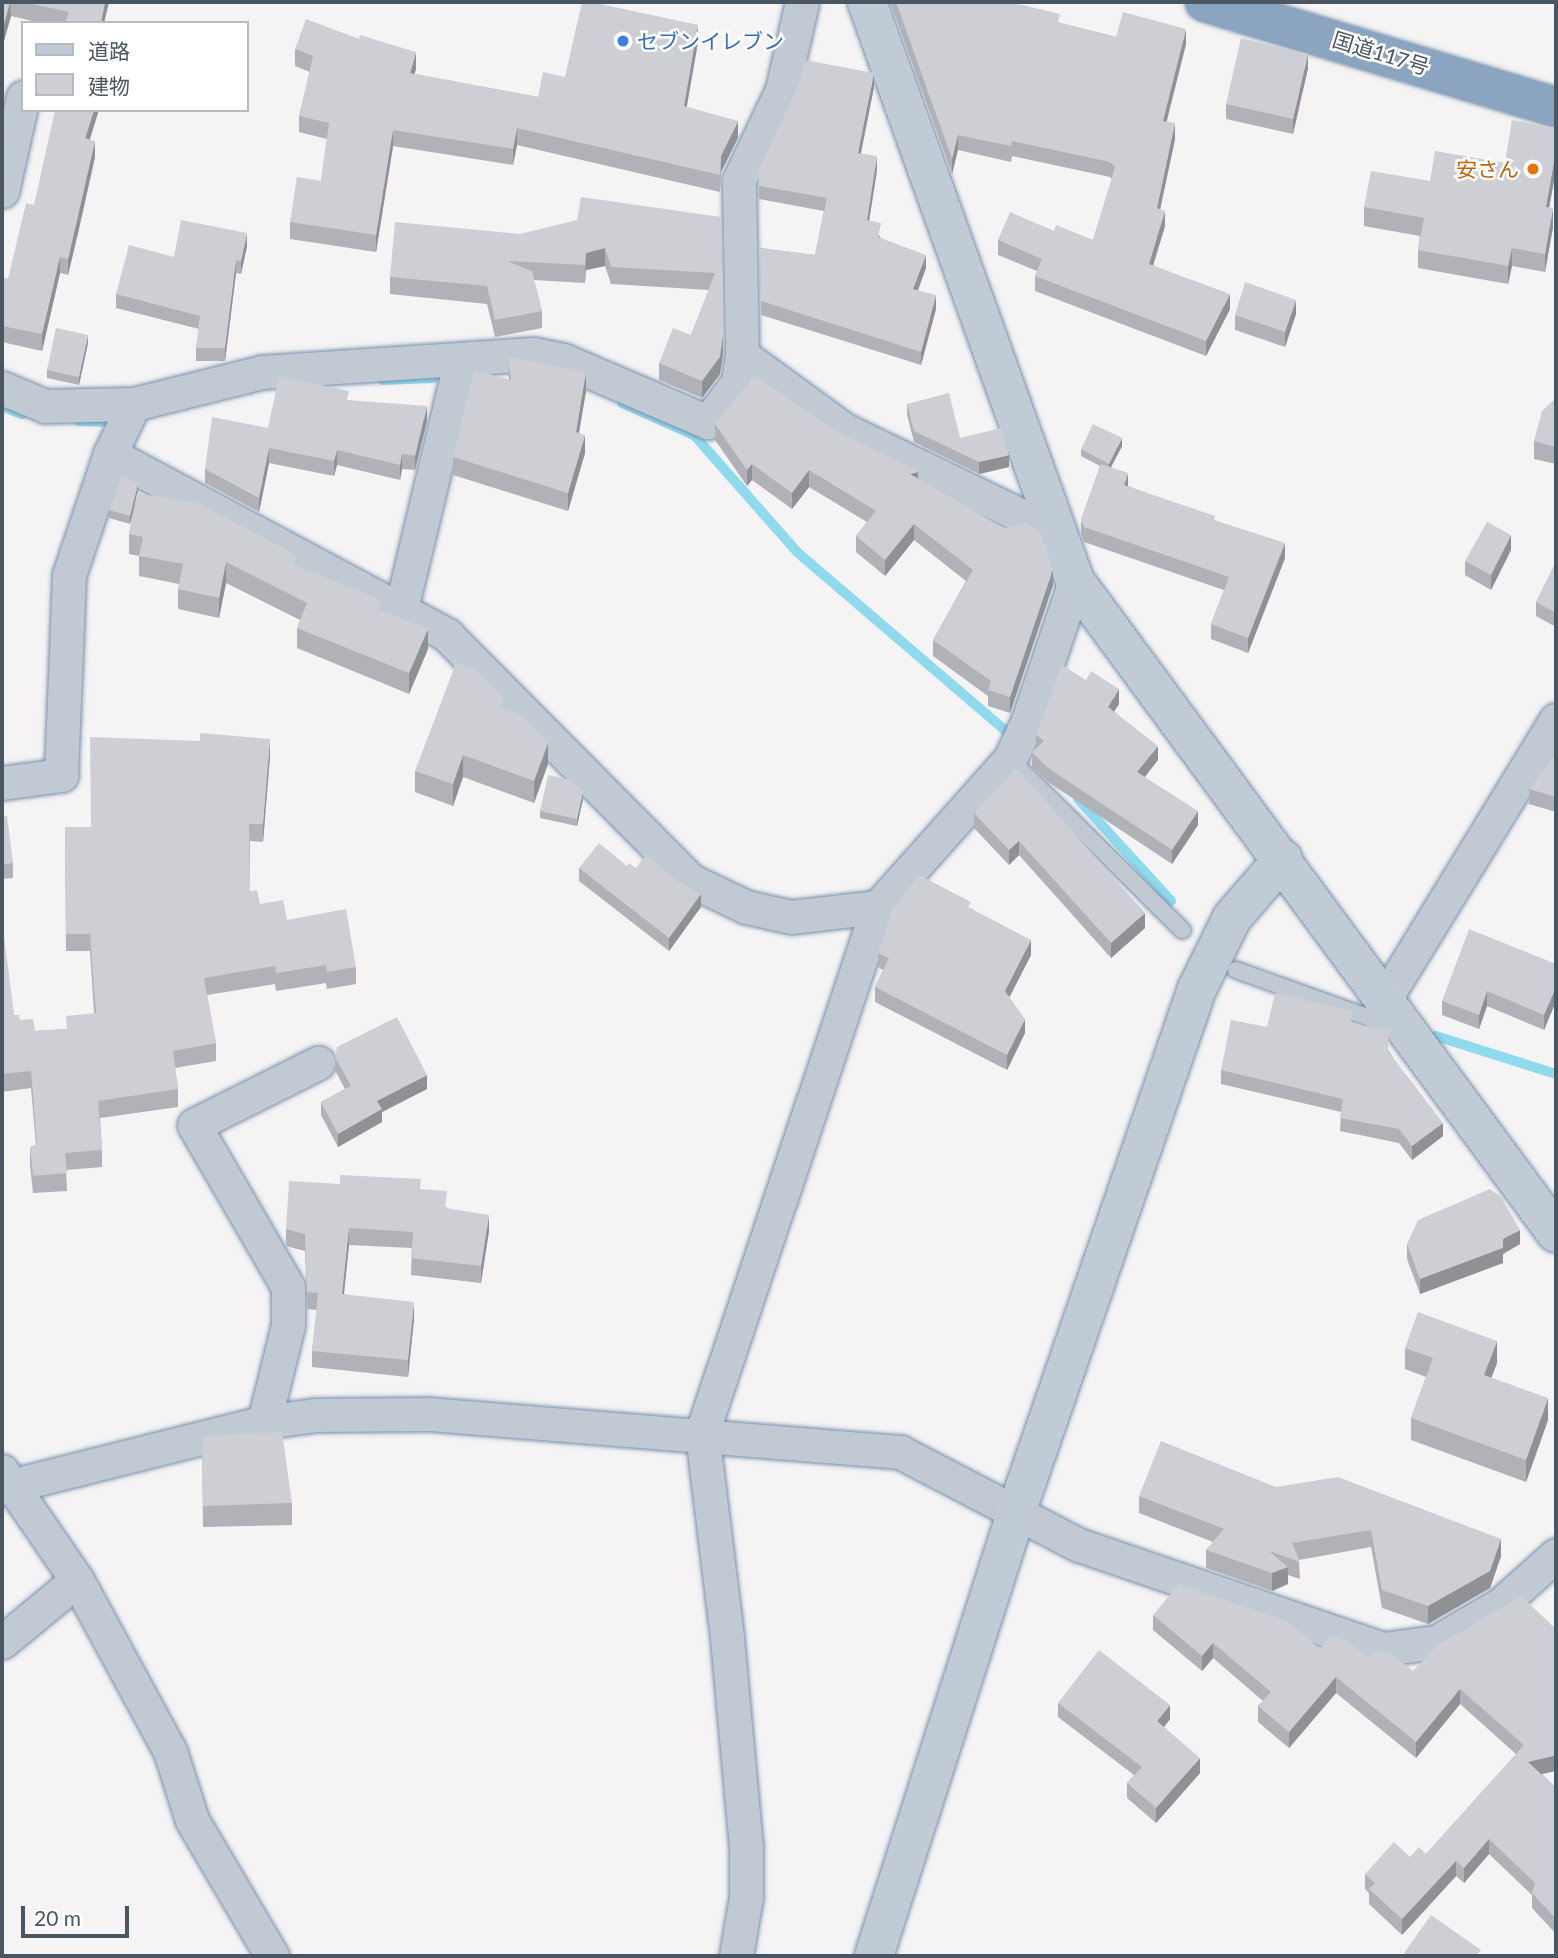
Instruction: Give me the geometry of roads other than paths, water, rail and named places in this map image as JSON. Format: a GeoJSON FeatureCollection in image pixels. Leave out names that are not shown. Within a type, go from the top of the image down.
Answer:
{"type":"FeatureCollection","features":[{"type":"Feature","properties":{"kind":"highway","name":"国道117号"},"geometry":{"type":"LineString","coordinates":[[1205,2],[1556,107]]}},
{"type":"Feature","properties":{"kind":"street"},"geometry":{"type":"LineString","coordinates":[[2,388],[45,406],[134,404],[262,372],[533,354],[563,360],[708,422],[738,382],[742,355],[739,180],[782,90],[802,2]]}},
{"type":"Feature","properties":{"kind":"street"},"geometry":{"type":"LineString","coordinates":[[867,2],[1075,582],[1386,997],[1408,1032],[1556,1233]]}},
{"type":"Feature","properties":{"kind":"street"},"geometry":{"type":"LineString","coordinates":[[2,191],[21,106]]}},
{"type":"Feature","properties":{"kind":"street"},"geometry":{"type":"LineString","coordinates":[[742,355],[845,430],[1059,534]]}},
{"type":"Feature","properties":{"kind":"street"},"geometry":{"type":"LineString","coordinates":[[401,609],[461,360]]}},
{"type":"Feature","properties":{"kind":"street"},"geometry":{"type":"LineString","coordinates":[[2,783],[61,775],[69,575],[110,454],[134,404]]}},
{"type":"Feature","properties":{"kind":"street"},"geometry":{"type":"LineString","coordinates":[[110,454],[447,635],[494,679],[690,880],[746,907],[791,917],[878,908]]}},
{"type":"Feature","properties":{"kind":"street"},"geometry":{"type":"LineString","coordinates":[[736,1956],[746,1897],[746,1847],[727,1637],[702,1433],[878,908],[1017,743],[1075,582]]}},
{"type":"Feature","properties":{"kind":"street"},"geometry":{"type":"LineString","coordinates":[[1386,997],[1553,735]]}},
{"type":"Feature","properties":{"kind":"street"},"geometry":{"type":"LineString","coordinates":[[874,1956],[1017,1510],[1197,989],[1233,918],[1283,859]]}},
{"type":"Feature","properties":{"kind":"street"},"geometry":{"type":"LineString","coordinates":[[264,1422],[288,1325],[288,1287],[194,1125],[318,1063]]}},
{"type":"Feature","properties":{"kind":"street"},"geometry":{"type":"LineString","coordinates":[[272,1956],[192,1820],[170,1751],[78,1580],[5,1482],[264,1422],[315,1415],[428,1414],[702,1433],[900,1452],[1017,1510],[1079,1545],[1382,1649],[1436,1642],[1501,1604],[1556,1555]]}},
{"type":"Feature","properties":{"kind":"street"},"geometry":{"type":"LineString","coordinates":[[2,1642],[78,1580]]}},
{"type":"Feature","properties":{"kind":"lane"},"geometry":{"type":"LineString","coordinates":[[1017,743],[1182,930]]}},
{"type":"Feature","properties":{"kind":"lane"},"geometry":{"type":"LineString","coordinates":[[1236,970],[1408,1032]]}},
{"type":"Feature","properties":{"kind":"waterway"},"geometry":{"type":"LineString","coordinates":[[383,380],[433,378]]}},
{"type":"Feature","properties":{"kind":"waterway"},"geometry":{"type":"LineString","coordinates":[[622,403],[694,435],[797,552],[1015,739]]}},
{"type":"Feature","properties":{"kind":"waterway"},"geometry":{"type":"LineString","coordinates":[[2,406],[22,414]]}},
{"type":"Feature","properties":{"kind":"waterway"},"geometry":{"type":"LineString","coordinates":[[79,421],[102,422]]}},
{"type":"Feature","properties":{"kind":"waterway"},"geometry":{"type":"LineString","coordinates":[[1078,799],[1171,901]]}},
{"type":"Feature","properties":{"kind":"waterway"},"geometry":{"type":"LineString","coordinates":[[1436,1036],[1556,1074]]}},
{"type":"Feature","properties":{"kind":"place","name":"セブンイレブン"},"geometry":{"type":"Point","coordinates":[623,41]}},
{"type":"Feature","properties":{"kind":"place","name":"安さん"},"geometry":{"type":"Point","coordinates":[1533,169]}}]}
